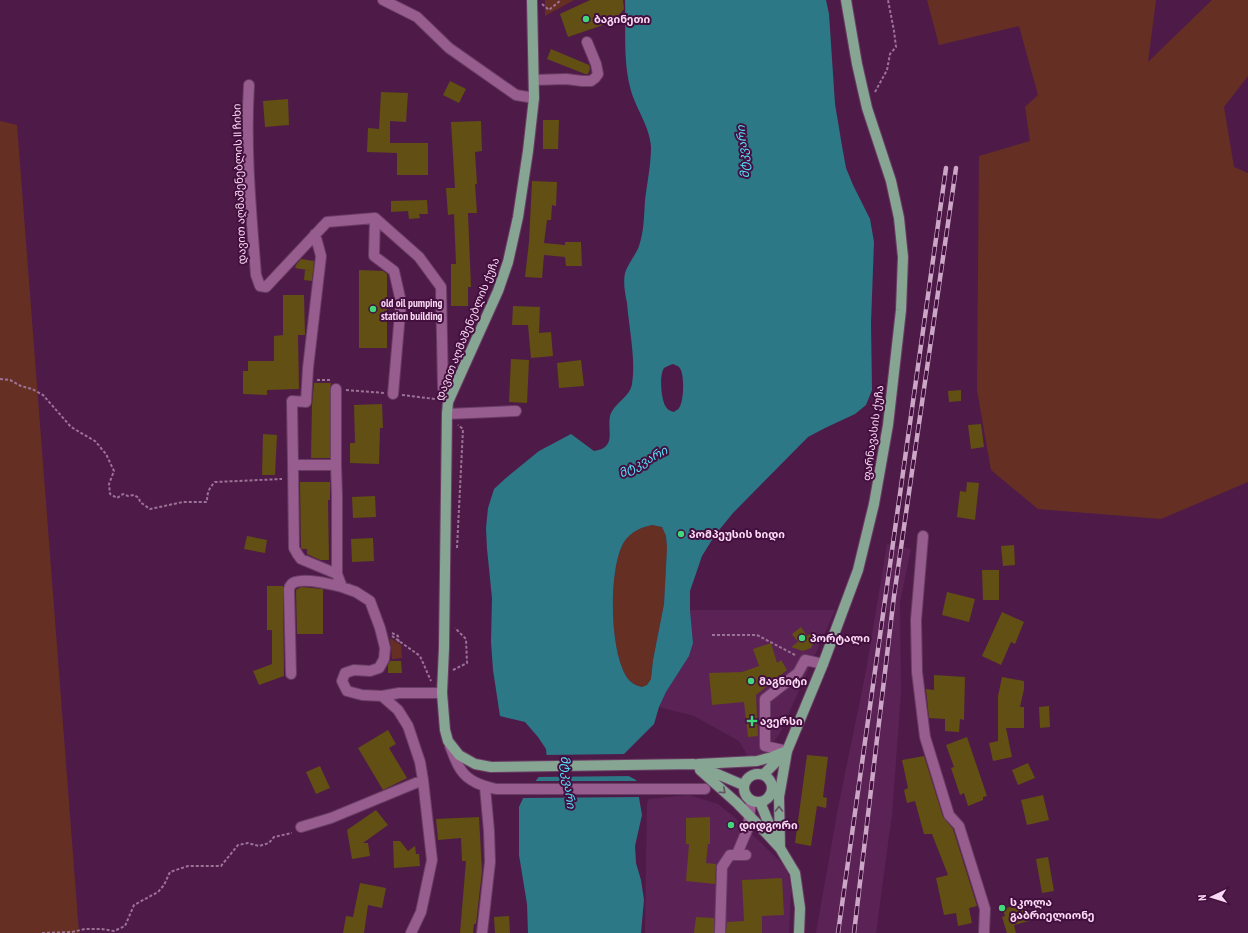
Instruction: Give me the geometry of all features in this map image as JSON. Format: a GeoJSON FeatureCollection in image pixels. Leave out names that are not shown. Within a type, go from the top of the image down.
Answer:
{"type":"FeatureCollection","features":[{"type":"Feature","properties":{"kind":"main road","name":"დავით აღმაშენებლის ქუჩა"},"geometry":{"type":"LineString","coordinates":[[532,0],[534,98],[518,217],[508,262],[498,291],[443,401],[447,414],[444,648],[439,693],[448,741],[459,755],[475,764],[496,767],[694,764],[757,761],[787,751]]}},
{"type":"Feature","properties":{"kind":"main road","name":"ფარნავასის ქუჩა"},"geometry":{"type":"LineString","coordinates":[[787,751],[823,664],[858,570],[874,504],[888,425],[901,310],[903,257],[900,218],[867,108],[856,64],[846,0]]}},
{"type":"Feature","properties":{"kind":"main road"},"geometry":{"type":"LineString","coordinates":[[764,774],[787,751]]}},
{"type":"Feature","properties":{"kind":"main road"},"geometry":{"type":"LineString","coordinates":[[780,848],[779,797],[787,751]]}},
{"type":"Feature","properties":{"kind":"main road"},"geometry":{"type":"LineString","coordinates":[[694,764],[750,816],[780,848]]}},
{"type":"Feature","properties":{"kind":"main road"},"geometry":{"type":"LineString","coordinates":[[694,764],[743,785]]}},
{"type":"Feature","properties":{"kind":"main road"},"geometry":{"type":"LineString","coordinates":[[756,801],[768,798],[772,789],[770,780],[764,774],[760,773],[751,774],[745,780],[743,785],[744,794],[756,801],[780,848],[795,873],[800,908],[799,933]]}},
{"type":"Feature","properties":{"kind":"street"},"geometry":{"type":"LineString","coordinates":[[383,0],[417,17],[449,48],[516,95],[534,98]]}},
{"type":"Feature","properties":{"kind":"street"},"geometry":{"type":"LineString","coordinates":[[534,77],[591,81],[598,74],[596,64],[587,42]]}},
{"type":"Feature","properties":{"kind":"street","name":"დავით აღმაშენებლის II ჩიხი"},"geometry":{"type":"LineString","coordinates":[[248,84],[247,124],[249,183],[256,275],[260,286],[266,287],[327,222],[375,218]]}},
{"type":"Feature","properties":{"kind":"street"},"geometry":{"type":"LineString","coordinates":[[375,218],[420,257],[441,287],[443,401]]}},
{"type":"Feature","properties":{"kind":"street"},"geometry":{"type":"LineString","coordinates":[[375,218],[374,256],[394,271],[401,302],[393,394]]}},
{"type":"Feature","properties":{"kind":"street"},"geometry":{"type":"LineString","coordinates":[[315,234],[321,256],[308,368],[306,402],[292,401],[294,548],[302,559],[337,574]]}},
{"type":"Feature","properties":{"kind":"street"},"geometry":{"type":"LineString","coordinates":[[336,389],[337,574],[342,587]]}},
{"type":"Feature","properties":{"kind":"street"},"geometry":{"type":"LineString","coordinates":[[447,414],[516,411]]}},
{"type":"Feature","properties":{"kind":"street"},"geometry":{"type":"LineString","coordinates":[[293,465],[336,465]]}},
{"type":"Feature","properties":{"kind":"street"},"geometry":{"type":"LineString","coordinates":[[923,536],[916,620],[917,672],[926,737],[949,815],[958,826],[985,909],[984,933]]}},
{"type":"Feature","properties":{"kind":"street"},"geometry":{"type":"LineString","coordinates":[[291,674],[290,586],[297,581],[324,582],[356,592],[370,601],[380,628],[385,648],[384,659],[379,668],[370,671],[354,670],[346,673],[342,682],[348,691],[382,696],[399,693],[439,693]]}},
{"type":"Feature","properties":{"kind":"street"},"geometry":{"type":"LineString","coordinates":[[787,751],[765,746],[765,699],[798,673],[805,660],[823,664]]}},
{"type":"Feature","properties":{"kind":"street"},"geometry":{"type":"LineString","coordinates":[[382,696],[398,710],[408,726],[420,762],[423,780],[432,860],[421,912],[411,933]]}},
{"type":"Feature","properties":{"kind":"street","name":"დავით აღმაშენებლის ქუჩა"},"geometry":{"type":"LineString","coordinates":[[448,741],[460,770],[474,782],[485,787]]}},
{"type":"Feature","properties":{"kind":"street"},"geometry":{"type":"LineString","coordinates":[[297,830],[331,818],[423,780]]}},
{"type":"Feature","properties":{"kind":"street"},"geometry":{"type":"LineString","coordinates":[[482,933],[490,862],[485,787],[496,789],[705,789]]}},
{"type":"Feature","properties":{"kind":"street"},"geometry":{"type":"LineString","coordinates":[[720,933],[722,867],[730,855],[742,855],[750,816],[756,801]]}},
{"type":"Feature","properties":{"kind":"path"},"geometry":{"type":"LineString","coordinates":[[554,0],[554,6]]}},
{"type":"Feature","properties":{"kind":"path"},"geometry":{"type":"LineString","coordinates":[[542,4],[549,10],[561,0]]}},
{"type":"Feature","properties":{"kind":"path"},"geometry":{"type":"LineString","coordinates":[[867,108],[887,70],[890,54],[896,47],[888,0]]}},
{"type":"Feature","properties":{"kind":"path"},"geometry":{"type":"LineString","coordinates":[[0,379],[10,380],[43,395],[71,426],[95,441],[106,454],[114,471],[109,484],[110,494],[117,498],[123,494],[128,496],[134,495],[139,498],[140,502],[150,509],[183,502],[207,502],[210,487],[216,482],[278,480],[287,478],[293,465]]}},
{"type":"Feature","properties":{"kind":"path"},"geometry":{"type":"LineString","coordinates":[[307,379],[333,380],[336,383],[336,389],[393,394],[443,401]]}},
{"type":"Feature","properties":{"kind":"path"},"geometry":{"type":"LineString","coordinates":[[455,552],[457,546],[463,429],[457,425]]}},
{"type":"Feature","properties":{"kind":"path"},"geometry":{"type":"LineString","coordinates":[[451,624],[466,639],[467,663],[453,670]]}},
{"type":"Feature","properties":{"kind":"path"},"geometry":{"type":"LineString","coordinates":[[380,628],[399,643],[420,656],[439,693]]}},
{"type":"Feature","properties":{"kind":"path"},"geometry":{"type":"LineString","coordinates":[[712,635],[757,635],[805,660]]}},
{"type":"Feature","properties":{"kind":"path"},"geometry":{"type":"LineString","coordinates":[[398,636],[399,643]]}},
{"type":"Feature","properties":{"kind":"path"},"geometry":{"type":"LineString","coordinates":[[42,933],[72,932],[85,929],[114,931],[125,926],[134,904],[158,892],[164,885],[170,872],[188,866],[221,866],[238,844],[248,843],[259,846],[269,844],[274,837],[297,830]]}},
{"type":"Feature","properties":{"kind":"shaded area"},"geometry":{"type":"Polygon","coordinates":[[[545,0],[574,0],[545,16],[545,0]]]}},
{"type":"Feature","properties":{"kind":"shaded area"},"geometry":{"type":"Polygon","coordinates":[[[927,0],[1156,0],[1148,62],[1212,0],[1248,0],[1248,76],[1224,107],[1234,167],[1248,173],[1248,482],[1161,519],[1038,509],[991,470],[977,390],[979,156],[1030,141],[1025,107],[1038,95],[1019,26],[939,45],[927,0]]]}},
{"type":"Feature","properties":{"kind":"shaded area"},"geometry":{"type":"Polygon","coordinates":[[[0,121],[17,125],[79,933],[0,933],[0,121]]]}},
{"type":"Feature","properties":{"kind":"shaded area"},"geometry":{"type":"Polygon","coordinates":[[[652,525],[662,527],[666,536],[667,548],[664,604],[653,660],[651,679],[647,685],[642,687],[635,685],[629,680],[622,668],[614,633],[613,591],[615,571],[619,554],[624,542],[636,530],[652,525]]]}},
{"type":"Feature","properties":{"kind":"shaded area"},"geometry":{"type":"Polygon","coordinates":[[[887,544],[911,549],[900,602],[901,693],[892,814],[876,933],[816,933],[838,808],[866,671],[887,544]]]}},
{"type":"Feature","properties":{"kind":"shaded area"},"geometry":{"type":"Polygon","coordinates":[[[690,610],[835,610],[780,733],[759,763],[754,767],[739,741],[694,716],[659,707],[666,692],[689,656],[693,643],[690,610]]]}},
{"type":"Feature","properties":{"kind":"shaded area"},"geometry":{"type":"Polygon","coordinates":[[[390,638],[401,645],[402,658],[392,659],[390,638]]]}},
{"type":"Feature","properties":{"kind":"shaded area"},"geometry":{"type":"Polygon","coordinates":[[[689,795],[718,804],[734,817],[787,868],[791,890],[789,933],[645,933],[647,804],[649,799],[689,795]]]}},
{"type":"Feature","properties":{"kind":"water","name":"მტკვარი"},"geometry":{"type":"Polygon","coordinates":[[[625,0],[826,0],[829,14],[835,104],[846,168],[870,219],[874,242],[871,323],[872,390],[866,405],[855,414],[808,437],[733,513],[715,535],[702,556],[690,591],[693,643],[689,656],[666,692],[659,707],[654,724],[624,754],[625,774],[636,780],[642,815],[635,846],[636,863],[641,880],[644,900],[641,933],[528,933],[527,904],[519,855],[519,807],[525,794],[542,773],[547,760],[546,749],[525,722],[500,716],[493,670],[491,642],[492,598],[486,528],[488,508],[494,489],[506,478],[539,451],[571,434],[594,451],[606,446],[610,438],[609,422],[612,411],[631,389],[633,354],[624,288],[624,277],[641,241],[651,147],[648,132],[632,95],[626,66],[625,0]],[[673,364],[667,366],[662,371],[661,382],[664,404],[668,410],[674,412],[679,409],[681,405],[683,387],[681,370],[673,364]],[[652,525],[636,530],[624,542],[619,554],[615,571],[613,591],[614,633],[622,668],[629,680],[635,685],[642,687],[647,685],[651,679],[653,660],[664,604],[667,548],[666,536],[662,527],[652,525]]]}},
{"type":"Feature","properties":{"kind":"pier"},"geometry":{"type":"Polygon","coordinates":[[[627,754],[627,772],[634,776],[535,777],[540,772],[545,760],[544,755],[627,754]]]}},
{"type":"Feature","properties":{"kind":"pier"},"geometry":{"type":"Polygon","coordinates":[[[532,781],[638,781],[641,797],[521,798],[532,781]]]}},
{"type":"Feature","properties":{"kind":"building","name":"ბაგინეთი"},"geometry":{"type":"Polygon","coordinates":[[[590,0],[623,0],[624,9],[618,16],[602,22],[603,25],[568,37],[560,14],[590,0]]]}},
{"type":"Feature","properties":{"kind":"building"},"geometry":{"type":"Polygon","coordinates":[[[551,49],[589,65],[590,69],[588,74],[547,59],[551,49]]]}},
{"type":"Feature","properties":{"kind":"building"},"geometry":{"type":"Polygon","coordinates":[[[450,81],[466,89],[459,103],[443,95],[450,81]]]}},
{"type":"Feature","properties":{"kind":"building"},"geometry":{"type":"Polygon","coordinates":[[[381,92],[408,93],[406,122],[390,121],[390,143],[428,143],[428,175],[397,175],[397,153],[367,152],[368,128],[379,129],[381,92]]]}},
{"type":"Feature","properties":{"kind":"building"},"geometry":{"type":"Polygon","coordinates":[[[288,99],[289,125],[265,127],[263,101],[288,99]]]}},
{"type":"Feature","properties":{"kind":"building"},"geometry":{"type":"Polygon","coordinates":[[[543,120],[559,120],[558,149],[543,149],[543,120]]]}},
{"type":"Feature","properties":{"kind":"building"},"geometry":{"type":"Polygon","coordinates":[[[481,121],[482,151],[475,152],[477,213],[468,213],[471,287],[468,287],[468,306],[451,306],[451,264],[456,264],[454,214],[448,215],[446,188],[455,188],[451,122],[481,121]]]}},
{"type":"Feature","properties":{"kind":"building"},"geometry":{"type":"Polygon","coordinates":[[[532,181],[557,182],[556,206],[552,205],[551,220],[547,220],[544,243],[565,245],[565,242],[581,242],[582,266],[566,266],[565,257],[544,255],[542,278],[525,277],[529,242],[532,181]]]}},
{"type":"Feature","properties":{"kind":"building"},"geometry":{"type":"Polygon","coordinates":[[[427,200],[428,214],[419,214],[420,218],[409,219],[408,211],[391,212],[391,201],[427,200]]]}},
{"type":"Feature","properties":{"kind":"building"},"geometry":{"type":"Polygon","coordinates":[[[301,259],[314,261],[313,271],[295,268],[301,259]]]}},
{"type":"Feature","properties":{"kind":"building"},"geometry":{"type":"Polygon","coordinates":[[[305,270],[313,271],[312,281],[304,280],[305,270]]]}},
{"type":"Feature","properties":{"kind":"building","name":"old oil pumping station building"},"geometry":{"type":"Polygon","coordinates":[[[359,270],[383,271],[387,274],[387,348],[359,348],[359,270]]]}},
{"type":"Feature","properties":{"kind":"building"},"geometry":{"type":"Polygon","coordinates":[[[283,295],[304,295],[305,335],[298,335],[299,389],[267,390],[267,395],[243,394],[243,371],[248,371],[248,361],[274,361],[274,336],[283,335],[283,295]]]}},
{"type":"Feature","properties":{"kind":"building"},"geometry":{"type":"Polygon","coordinates":[[[513,306],[540,307],[539,333],[551,332],[553,356],[531,358],[528,325],[512,325],[513,306]]]}},
{"type":"Feature","properties":{"kind":"building"},"geometry":{"type":"Polygon","coordinates":[[[511,359],[529,360],[527,403],[509,402],[511,359]]]}},
{"type":"Feature","properties":{"kind":"building"},"geometry":{"type":"Polygon","coordinates":[[[581,360],[584,386],[559,388],[557,363],[581,360]]]}},
{"type":"Feature","properties":{"kind":"building"},"geometry":{"type":"Polygon","coordinates":[[[314,383],[331,383],[330,458],[311,458],[314,383]]]}},
{"type":"Feature","properties":{"kind":"building"},"geometry":{"type":"Polygon","coordinates":[[[961,390],[961,401],[949,402],[948,391],[961,390]]]}},
{"type":"Feature","properties":{"kind":"building"},"geometry":{"type":"Polygon","coordinates":[[[382,404],[383,428],[380,428],[379,464],[350,463],[350,443],[355,443],[354,405],[382,404]]]}},
{"type":"Feature","properties":{"kind":"building"},"geometry":{"type":"Polygon","coordinates":[[[981,424],[984,447],[971,449],[968,425],[981,424]]]}},
{"type":"Feature","properties":{"kind":"building"},"geometry":{"type":"Polygon","coordinates":[[[263,434],[277,435],[275,475],[262,475],[263,434]]]}},
{"type":"Feature","properties":{"kind":"building"},"geometry":{"type":"Polygon","coordinates":[[[300,482],[330,482],[330,500],[328,500],[329,560],[320,560],[307,554],[307,549],[302,549],[301,547],[300,482]]]}},
{"type":"Feature","properties":{"kind":"building"},"geometry":{"type":"Polygon","coordinates":[[[967,482],[979,483],[975,520],[957,517],[960,491],[966,492],[967,482]]]}},
{"type":"Feature","properties":{"kind":"building"},"geometry":{"type":"Polygon","coordinates":[[[375,496],[376,517],[353,518],[352,497],[375,496]]]}},
{"type":"Feature","properties":{"kind":"building"},"geometry":{"type":"Polygon","coordinates":[[[247,536],[267,540],[265,553],[244,549],[247,536]]]}},
{"type":"Feature","properties":{"kind":"building"},"geometry":{"type":"Polygon","coordinates":[[[373,538],[374,561],[352,562],[351,539],[373,538]]]}},
{"type":"Feature","properties":{"kind":"building"},"geometry":{"type":"Polygon","coordinates":[[[1014,545],[1015,565],[1003,566],[1001,546],[1014,545]]]}},
{"type":"Feature","properties":{"kind":"building"},"geometry":{"type":"Polygon","coordinates":[[[982,570],[999,570],[999,600],[983,600],[982,570]]]}},
{"type":"Feature","properties":{"kind":"building"},"geometry":{"type":"Polygon","coordinates":[[[267,586],[283,586],[284,676],[259,685],[253,671],[272,664],[272,630],[267,630],[267,586]]]}},
{"type":"Feature","properties":{"kind":"building"},"geometry":{"type":"Polygon","coordinates":[[[301,587],[323,589],[323,634],[297,634],[296,590],[301,587]]]}},
{"type":"Feature","properties":{"kind":"building"},"geometry":{"type":"Polygon","coordinates":[[[947,592],[975,599],[969,622],[942,615],[947,592]]]}},
{"type":"Feature","properties":{"kind":"building"},"geometry":{"type":"Polygon","coordinates":[[[1002,612],[1024,622],[1015,644],[1011,642],[1001,665],[982,656],[1002,612]]]}},
{"type":"Feature","properties":{"kind":"building"},"geometry":{"type":"Polygon","coordinates":[[[801,627],[807,636],[814,631],[815,640],[811,648],[803,651],[791,647],[798,642],[792,634],[801,627]]]}},
{"type":"Feature","properties":{"kind":"building"},"geometry":{"type":"Polygon","coordinates":[[[771,643],[777,663],[781,660],[787,670],[756,695],[758,736],[748,737],[744,702],[712,705],[709,673],[742,672],[759,666],[753,649],[771,643]]]}},
{"type":"Feature","properties":{"kind":"building"},"geometry":{"type":"Polygon","coordinates":[[[390,661],[401,661],[402,673],[388,673],[388,665],[390,661]]]}},
{"type":"Feature","properties":{"kind":"building"},"geometry":{"type":"Polygon","coordinates":[[[934,675],[965,677],[964,720],[960,719],[959,732],[945,731],[945,719],[929,718],[926,689],[934,690],[934,675]]]}},
{"type":"Feature","properties":{"kind":"building"},"geometry":{"type":"Polygon","coordinates":[[[1002,677],[1024,681],[1024,689],[1020,707],[1024,707],[1024,728],[1006,728],[1012,757],[993,761],[989,743],[998,741],[998,696],[1002,677]]]}},
{"type":"Feature","properties":{"kind":"building"},"geometry":{"type":"Polygon","coordinates":[[[1049,706],[1050,727],[1040,728],[1039,707],[1049,706]]]}},
{"type":"Feature","properties":{"kind":"building"},"geometry":{"type":"Polygon","coordinates":[[[388,730],[396,744],[389,748],[407,778],[383,790],[358,748],[388,730]]]}},
{"type":"Feature","properties":{"kind":"building"},"geometry":{"type":"Polygon","coordinates":[[[967,737],[987,796],[983,797],[983,800],[968,806],[964,793],[960,795],[951,768],[954,767],[946,745],[967,737]]]}},
{"type":"Feature","properties":{"kind":"building"},"geometry":{"type":"Polygon","coordinates":[[[807,755],[828,757],[823,797],[827,798],[826,808],[817,806],[811,846],[795,843],[807,755]]]}},
{"type":"Feature","properties":{"kind":"building"},"geometry":{"type":"Polygon","coordinates":[[[924,756],[943,817],[953,829],[977,906],[969,908],[972,923],[958,926],[956,913],[944,915],[936,878],[948,875],[932,834],[924,834],[915,801],[907,803],[904,790],[908,788],[902,760],[924,756]]]}},
{"type":"Feature","properties":{"kind":"building"},"geometry":{"type":"Polygon","coordinates":[[[1028,763],[1035,778],[1018,785],[1012,770],[1028,763]]]}},
{"type":"Feature","properties":{"kind":"building"},"geometry":{"type":"Polygon","coordinates":[[[320,766],[330,788],[316,794],[306,772],[320,766]]]}},
{"type":"Feature","properties":{"kind":"building"},"geometry":{"type":"Polygon","coordinates":[[[1043,795],[1049,820],[1027,825],[1021,800],[1043,795]]]}},
{"type":"Feature","properties":{"kind":"building"},"geometry":{"type":"Polygon","coordinates":[[[376,810],[388,825],[363,843],[368,843],[370,856],[352,859],[347,830],[376,810]]]}},
{"type":"Feature","properties":{"kind":"building"},"geometry":{"type":"Polygon","coordinates":[[[479,817],[482,871],[476,924],[474,924],[473,933],[460,933],[466,861],[462,861],[461,838],[438,840],[436,819],[479,817]]]}},
{"type":"Feature","properties":{"kind":"building"},"geometry":{"type":"Polygon","coordinates":[[[710,817],[710,844],[708,844],[706,863],[716,864],[715,884],[686,881],[689,844],[686,844],[686,818],[710,817]]]}},
{"type":"Feature","properties":{"kind":"building"},"geometry":{"type":"Polygon","coordinates":[[[393,841],[400,841],[408,851],[415,846],[416,854],[419,854],[420,866],[394,868],[393,841]]]}},
{"type":"Feature","properties":{"kind":"building"},"geometry":{"type":"Polygon","coordinates":[[[1048,857],[1054,891],[1042,893],[1036,859],[1048,857]]]}},
{"type":"Feature","properties":{"kind":"building"},"geometry":{"type":"Polygon","coordinates":[[[782,878],[784,915],[762,916],[762,933],[726,933],[727,922],[744,921],[742,880],[782,878]]]}},
{"type":"Feature","properties":{"kind":"building"},"geometry":{"type":"Polygon","coordinates":[[[360,883],[386,888],[382,908],[368,905],[364,933],[343,933],[346,916],[353,917],[360,883]]]}},
{"type":"Feature","properties":{"kind":"building"},"geometry":{"type":"Polygon","coordinates":[[[1024,903],[1029,921],[1014,925],[1016,933],[1007,933],[1002,917],[1005,916],[1003,909],[1024,903]]]}},
{"type":"Feature","properties":{"kind":"building"},"geometry":{"type":"Polygon","coordinates":[[[509,916],[510,933],[495,933],[494,917],[509,916]]]}},
{"type":"Feature","properties":{"kind":"building"},"geometry":{"type":"Polygon","coordinates":[[[696,917],[714,918],[714,933],[694,933],[696,917]]]}},
{"type":"Feature","properties":{"kind":"railway"},"geometry":{"type":"LineString","coordinates":[[838,933],[946,168]]}},
{"type":"Feature","properties":{"kind":"railway"},"geometry":{"type":"LineString","coordinates":[[854,933],[894,596],[956,168]]}},
{"type":"Feature","properties":{"kind":"place","name":"ბაგინეთი"},"geometry":{"type":"Point","coordinates":[586,19]}},
{"type":"Feature","properties":{"kind":"place","name":"old oil pumping station building"},"geometry":{"type":"Point","coordinates":[373,309]}},
{"type":"Feature","properties":{"kind":"place","name":"პომპეუსის ხიდი"},"geometry":{"type":"Point","coordinates":[681,534]}},
{"type":"Feature","properties":{"kind":"place","name":"პორტალი"},"geometry":{"type":"Point","coordinates":[802,638]}},
{"type":"Feature","properties":{"kind":"place","name":"მაგნიტი"},"geometry":{"type":"Point","coordinates":[751,681]}},
{"type":"Feature","properties":{"kind":"place","name":"ავერსი"},"geometry":{"type":"Point","coordinates":[752,721]}},
{"type":"Feature","properties":{"kind":"place","name":"დიდგორი"},"geometry":{"type":"Point","coordinates":[731,825]}},
{"type":"Feature","properties":{"kind":"place","name":"სკოლა გაბრიელიონე"},"geometry":{"type":"Point","coordinates":[1002,908]}}]}
